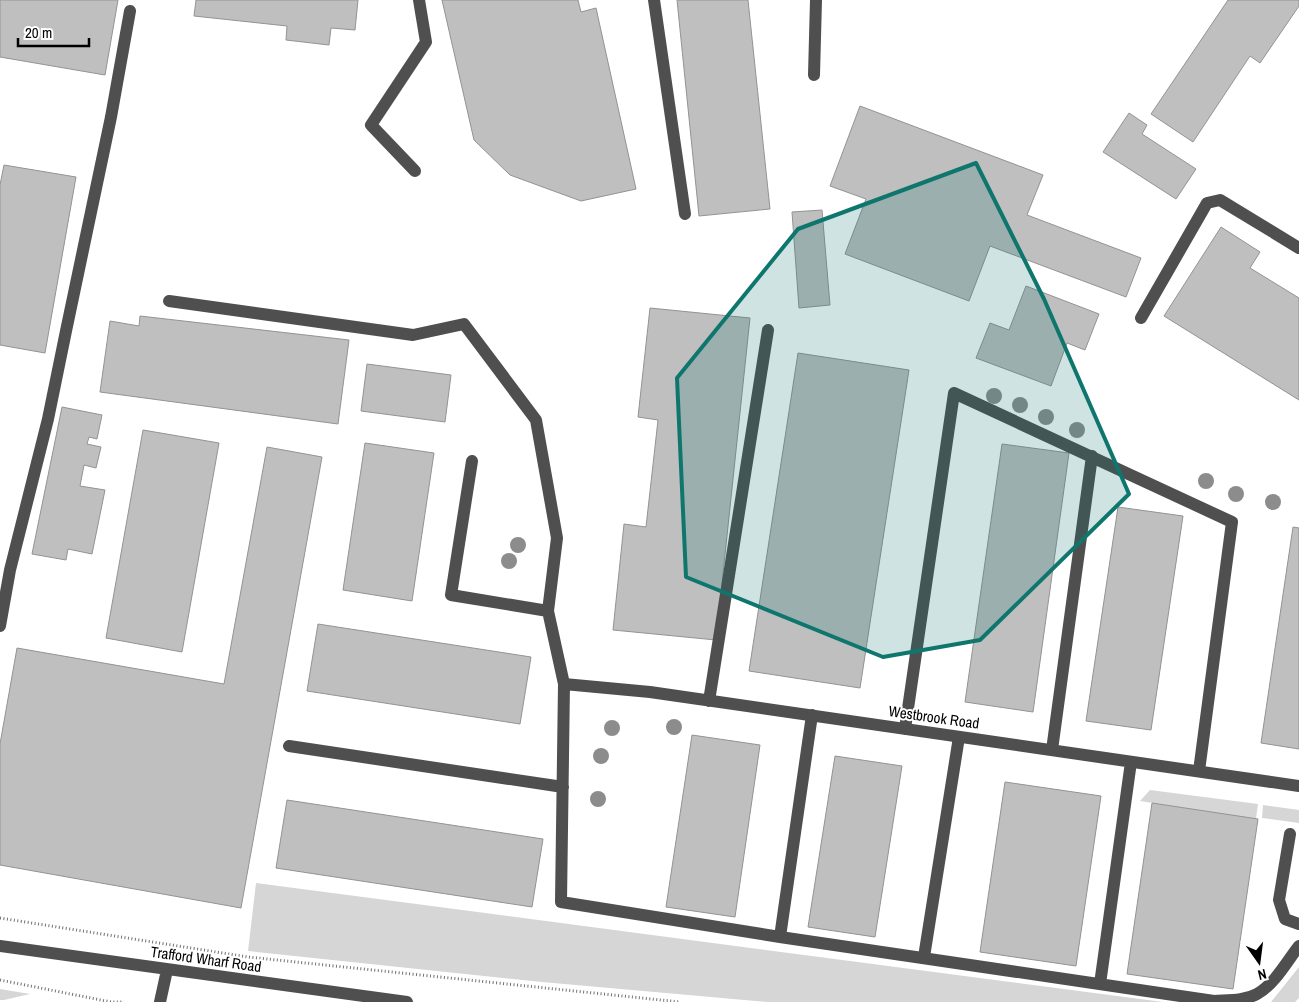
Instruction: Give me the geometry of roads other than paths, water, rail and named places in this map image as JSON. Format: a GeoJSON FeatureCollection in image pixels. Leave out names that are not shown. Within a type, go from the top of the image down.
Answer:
{"type":"FeatureCollection","features":[{"type":"Feature","properties":{"kind":"street"},"geometry":{"type":"LineString","coordinates":[[416,172],[371,126],[426,42],[419,0]]}},
{"type":"Feature","properties":{"kind":"street"},"geometry":{"type":"LineString","coordinates":[[654,0],[685,214]]}},
{"type":"Feature","properties":{"kind":"street"},"geometry":{"type":"LineString","coordinates":[[814,75],[816,0]]}},
{"type":"Feature","properties":{"kind":"street"},"geometry":{"type":"LineString","coordinates":[[0,626],[10,570],[48,419],[111,117],[130,11]]}},
{"type":"Feature","properties":{"kind":"street"},"geometry":{"type":"LineString","coordinates":[[1141,318],[1208,203],[1220,200],[1299,248]]}},
{"type":"Feature","properties":{"kind":"street"},"geometry":{"type":"LineString","coordinates":[[169,300],[413,335],[464,324],[536,420],[557,538],[548,611],[564,684],[561,902],[780,937],[1214,1001],[1244,998],[1258,994],[1272,981],[1299,946]]}},
{"type":"Feature","properties":{"kind":"street"},"geometry":{"type":"LineString","coordinates":[[709,701],[768,330]]}},
{"type":"Feature","properties":{"kind":"street"},"geometry":{"type":"LineString","coordinates":[[905,729],[954,393],[1232,522],[1199,771]]}},
{"type":"Feature","properties":{"kind":"street"},"geometry":{"type":"LineString","coordinates":[[1052,750],[1092,456]]}},
{"type":"Feature","properties":{"kind":"street"},"geometry":{"type":"LineString","coordinates":[[472,461],[451,595],[548,611]]}},
{"type":"Feature","properties":{"kind":"street","name":"Westbrook Road"},"geometry":{"type":"LineString","coordinates":[[564,684],[650,692],[1299,786]]}},
{"type":"Feature","properties":{"kind":"street"},"geometry":{"type":"LineString","coordinates":[[780,937],[812,715]]}},
{"type":"Feature","properties":{"kind":"street"},"geometry":{"type":"LineString","coordinates":[[924,958],[959,737]]}},
{"type":"Feature","properties":{"kind":"street"},"geometry":{"type":"LineString","coordinates":[[289,746],[563,787]]}},
{"type":"Feature","properties":{"kind":"street"},"geometry":{"type":"LineString","coordinates":[[1100,984],[1131,762]]}},
{"type":"Feature","properties":{"kind":"street"},"geometry":{"type":"LineString","coordinates":[[1290,834],[1279,900],[1284,919],[1299,924]]}},
{"type":"Feature","properties":{"kind":"street","name":"Trafford Wharf Road"},"geometry":{"type":"LineString","coordinates":[[0,946],[407,1002]]}},
{"type":"Feature","properties":{"kind":"street"},"geometry":{"type":"LineString","coordinates":[[160,1002],[166,970]]}}]}
